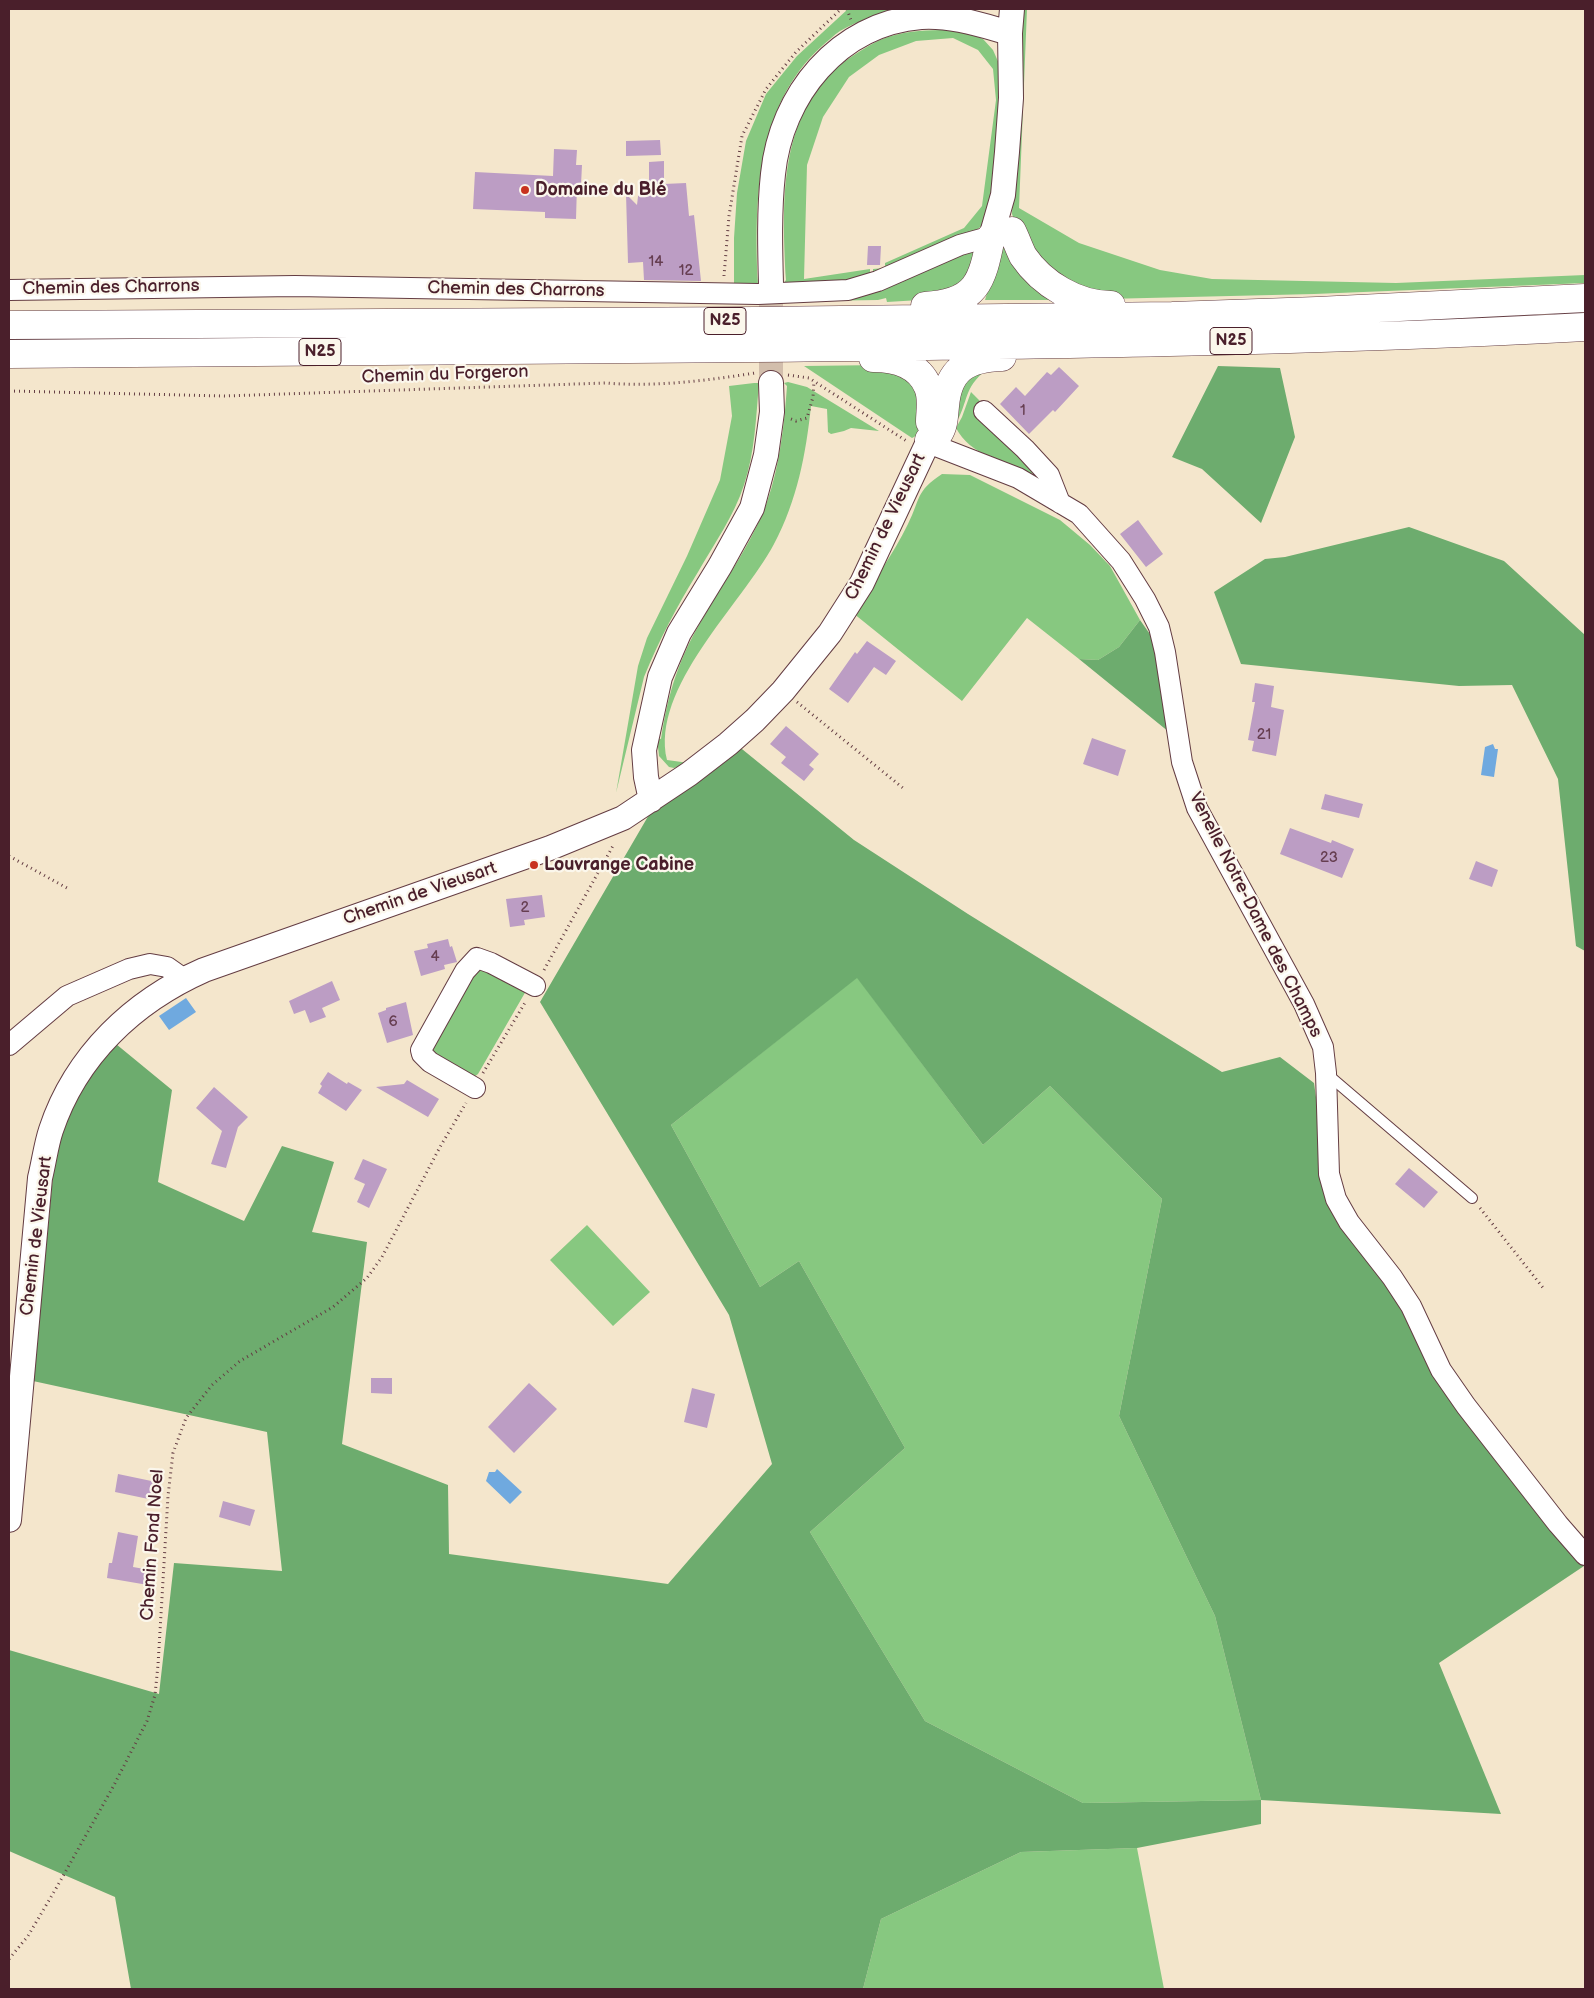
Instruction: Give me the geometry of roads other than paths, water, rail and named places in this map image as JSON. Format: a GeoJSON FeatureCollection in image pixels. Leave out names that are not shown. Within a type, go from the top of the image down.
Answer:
{"type":"FeatureCollection","features":[{"type":"Feature","properties":{"kind":"highway"},"geometry":{"type":"LineString","coordinates":[[890,318],[896,307],[942,305],[958,300],[971,291],[979,281],[1002,234],[1036,271],[1056,289],[1085,301],[1104,305],[1162,304],[1172,316]]}},
{"type":"Feature","properties":{"kind":"highway","name":"N25"},"geometry":{"type":"LineString","coordinates":[[9,325],[758,321],[1172,316],[1327,311],[1585,298]]}},
{"type":"Feature","properties":{"kind":"highway","name":"N25"},"geometry":{"type":"LineString","coordinates":[[9,354],[838,348],[1405,337],[1585,327]]}},
{"type":"Feature","properties":{"kind":"highway"},"geometry":{"type":"LineString","coordinates":[[927,445],[939,432],[944,420],[947,388],[961,368],[972,361],[989,357],[1047,356],[1057,344]]}},
{"type":"Feature","properties":{"kind":"highway"},"geometry":{"type":"LineString","coordinates":[[838,348],[844,359],[881,358],[899,360],[919,374],[928,386],[931,398],[927,445]]}},
{"type":"Feature","properties":{"kind":"street"},"geometry":{"type":"LineString","coordinates":[[1002,234],[1003,195],[1011,98],[1010,33],[1012,9]]}},
{"type":"Feature","properties":{"kind":"street"},"geometry":{"type":"LineString","coordinates":[[771,284],[770,216],[773,173],[781,135],[795,100],[810,78],[827,60],[856,36],[890,23],[921,17],[958,19],[1010,33]]}},
{"type":"Feature","properties":{"kind":"street","name":"Chemin des Charrons"},"geometry":{"type":"LineString","coordinates":[[9,290],[295,286],[725,294],[848,290],[878,281],[960,245],[1002,234]]}},
{"type":"Feature","properties":{"kind":"street"},"geometry":{"type":"LineString","coordinates":[[651,800],[646,777],[644,750],[660,677],[679,633],[720,566],[752,508],[766,455],[772,412],[771,383]]}},
{"type":"Feature","properties":{"kind":"street"},"geometry":{"type":"LineString","coordinates":[[984,411],[1025,448],[1049,475],[1060,503]]}},
{"type":"Feature","properties":{"kind":"street","name":"Venelle Notre-Dame des Champs"},"geometry":{"type":"LineString","coordinates":[[927,445],[1018,478],[1078,514],[1121,561],[1145,599],[1158,627],[1165,652],[1182,762],[1197,808],[1304,1004],[1323,1046],[1326,1073],[1329,1174],[1336,1199],[1350,1222],[1392,1277],[1411,1306],[1441,1370],[1461,1399],[1558,1524],[1585,1555]]}},
{"type":"Feature","properties":{"kind":"street","name":"Chemin de Vieusart"},"geometry":{"type":"LineString","coordinates":[[9,1520],[10,1488],[40,1178],[51,1130],[66,1094],[83,1065],[107,1035],[137,1008],[184,979],[212,967],[550,848],[623,818],[689,774],[728,744],[783,691],[830,633],[862,583],[927,445]]}},
{"type":"Feature","properties":{"kind":"street"},"geometry":{"type":"LineString","coordinates":[[475,1088],[430,1062],[422,1054],[421,1050],[465,971],[477,958],[491,963],[535,986]]}},
{"type":"Feature","properties":{"kind":"street"},"geometry":{"type":"LineString","coordinates":[[9,1045],[67,996],[122,972],[150,964],[167,967],[184,979]]}},
{"type":"Feature","properties":{"kind":"lane"},"geometry":{"type":"LineString","coordinates":[[1326,1073],[1472,1198]]}},
{"type":"Feature","properties":{"kind":"water"},"geometry":{"type":"Polygon","coordinates":[[[1493,744],[1495,749],[1498,749],[1494,777],[1481,775],[1485,747],[1493,744]]]}},
{"type":"Feature","properties":{"kind":"water"},"geometry":{"type":"Polygon","coordinates":[[[186,998],[196,1012],[169,1030],[159,1016],[186,998]]]}},
{"type":"Feature","properties":{"kind":"water"},"geometry":{"type":"Polygon","coordinates":[[[497,1469],[522,1492],[510,1504],[486,1481],[489,1472],[495,1472],[497,1469]]]}},
{"type":"Feature","properties":{"kind":"tunnel"},"geometry":{"type":"LineString","coordinates":[[771,284],[771,383]]}},
{"type":"Feature","properties":{"kind":"place","name":"Domaine du Blé"},"geometry":{"type":"Point","coordinates":[525,190]}},
{"type":"Feature","properties":{"kind":"place","name":"Louvrange Cabine"},"geometry":{"type":"Point","coordinates":[534,865]}}]}
